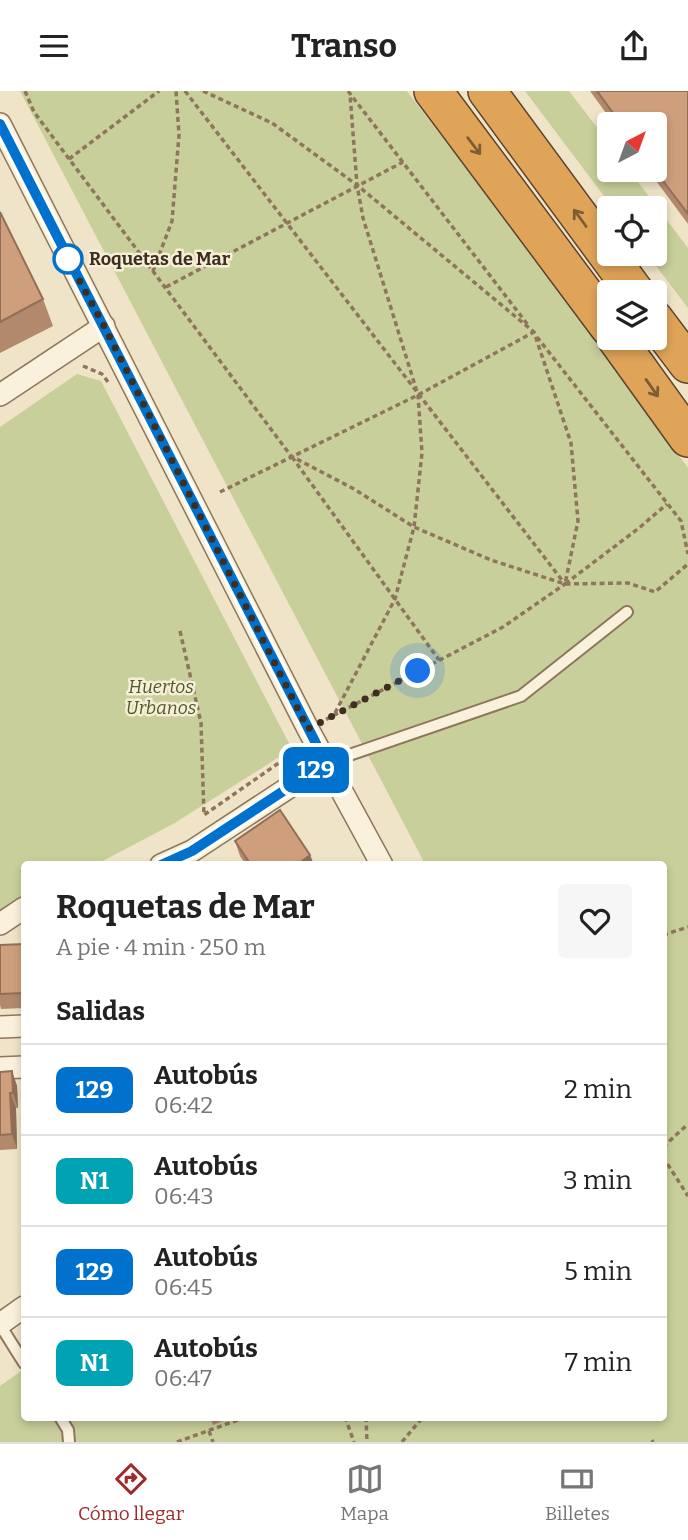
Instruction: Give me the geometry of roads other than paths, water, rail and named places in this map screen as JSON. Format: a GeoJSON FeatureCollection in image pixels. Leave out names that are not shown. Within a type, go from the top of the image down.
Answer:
{"type":"FeatureCollection","features":[{"type":"Feature","properties":{"kind":"highway"},"geometry":{"type":"LineString","coordinates":[[433,91],[597,311]]}},
{"type":"Feature","properties":{"kind":"highway"},"geometry":{"type":"LineString","coordinates":[[486,91],[626,280]]}},
{"type":"Feature","properties":{"kind":"highway"},"geometry":{"type":"LineString","coordinates":[[667,336],[688,364]]}},
{"type":"Feature","properties":{"kind":"highway"},"geometry":{"type":"LineString","coordinates":[[625,350],[688,439]]}},
{"type":"Feature","properties":{"kind":"street"},"geometry":{"type":"LineString","coordinates":[[0,124],[308,729],[380,861]]}},
{"type":"Feature","properties":{"kind":"street"},"geometry":{"type":"LineString","coordinates":[[0,395],[104,326]]}},
{"type":"Feature","properties":{"kind":"street"},"geometry":{"type":"LineString","coordinates":[[197,858],[326,763]]}},
{"type":"Feature","properties":{"kind":"street"},"geometry":{"type":"LineString","coordinates":[[0,924],[21,910]]}},
{"type":"Feature","properties":{"kind":"street"},"geometry":{"type":"LineString","coordinates":[[0,1027],[21,1026]]}},
{"type":"Feature","properties":{"kind":"street"},"geometry":{"type":"LineString","coordinates":[[0,1068],[21,1067]]}},
{"type":"Feature","properties":{"kind":"street"},"geometry":{"type":"LineString","coordinates":[[0,1325],[21,1309]]}},
{"type":"Feature","properties":{"kind":"lane"},"geometry":{"type":"LineString","coordinates":[[326,763],[521,696],[627,612]]}},
{"type":"Feature","properties":{"kind":"lane"},"geometry":{"type":"LineString","coordinates":[[0,1325],[21,1358]]}},
{"type":"Feature","properties":{"kind":"lane"},"geometry":{"type":"LineString","coordinates":[[62,1421],[68,1430],[69,1442]]}},
{"type":"Feature","properties":{"kind":"place","name":"Roquetas de Mar"},"geometry":{"type":"Point","coordinates":[68,259]}},
{"type":"Feature","properties":{"kind":"park label","name":"Huertos Urbanos"},"geometry":{"type":"Point","coordinates":[161,698]}}]}
